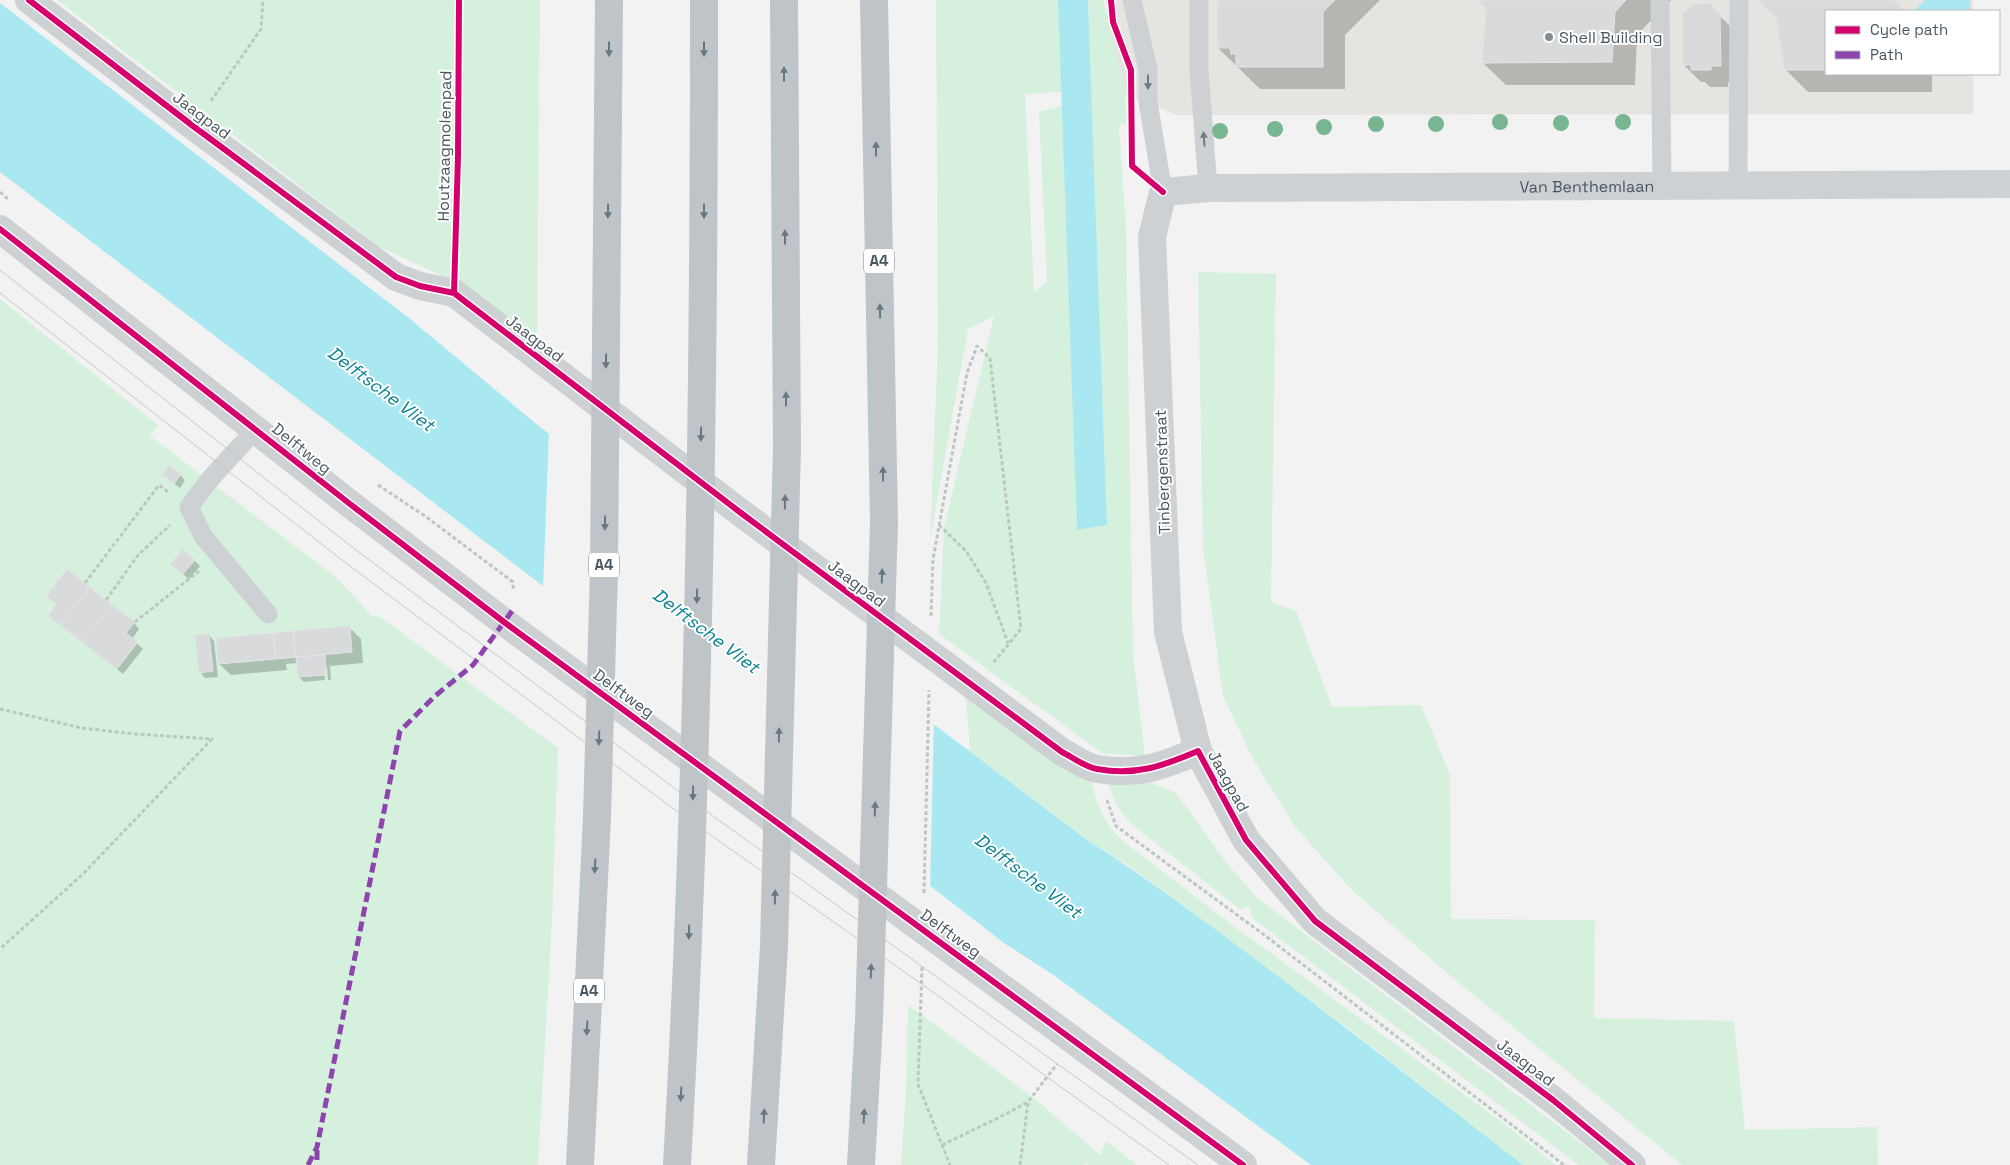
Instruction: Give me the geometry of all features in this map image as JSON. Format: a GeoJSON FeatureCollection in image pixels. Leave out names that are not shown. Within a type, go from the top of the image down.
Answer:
{"type":"FeatureCollection","features":[{"type":"Feature","properties":{"kind":"highway","name":"A4"},"geometry":{"type":"LineString","coordinates":[[580,1165],[597,817],[604,569],[609,0]]}},
{"type":"Feature","properties":{"kind":"highway"},"geometry":{"type":"LineString","coordinates":[[677,1165],[687,993],[702,385],[704,0]]}},
{"type":"Feature","properties":{"kind":"highway"},"geometry":{"type":"LineString","coordinates":[[761,1165],[774,946],[787,448],[784,0]]}},
{"type":"Feature","properties":{"kind":"highway","name":"A4"},"geometry":{"type":"LineString","coordinates":[[861,1165],[869,1020],[884,522],[874,0]]}},
{"type":"Feature","properties":{"kind":"street","name":"Jaagpad"},"geometry":{"type":"LineString","coordinates":[[29,0],[193,126],[396,277],[420,286],[454,293],[733,507],[1062,752],[1095,769],[1137,771],[1161,767],[1198,751],[1246,840],[1315,920],[1553,1100],[1632,1165]]}},
{"type":"Feature","properties":{"kind":"street","name":"Van Benthemlaan"},"geometry":{"type":"LineString","coordinates":[[1163,192],[1208,188],[2010,184]]}},
{"type":"Feature","properties":{"kind":"street","name":"Tinbergenstraat"},"geometry":{"type":"LineString","coordinates":[[1163,192],[1152,236],[1168,632],[1198,751]]}},
{"type":"Feature","properties":{"kind":"street","name":"Delftweg"},"geometry":{"type":"LineString","coordinates":[[0,229],[256,428],[350,504],[504,622],[1243,1165]]}},
{"type":"Feature","properties":{"kind":"lane"},"geometry":{"type":"LineString","coordinates":[[1124,0],[1144,51]]}},
{"type":"Feature","properties":{"kind":"lane"},"geometry":{"type":"LineString","coordinates":[[1132,0],[1148,69],[1148,102],[1163,192]]}},
{"type":"Feature","properties":{"kind":"lane"},"geometry":{"type":"LineString","coordinates":[[1199,0],[1199,70],[1208,188]]}},
{"type":"Feature","properties":{"kind":"lane"},"geometry":{"type":"LineString","coordinates":[[1738,186],[1739,2]]}},
{"type":"Feature","properties":{"kind":"lane"},"geometry":{"type":"LineString","coordinates":[[1660,4],[1662,186]]}},
{"type":"Feature","properties":{"kind":"lane"},"geometry":{"type":"LineString","coordinates":[[256,428],[211,478],[189,507],[203,536],[268,614]]}},
{"type":"Feature","properties":{"kind":"path"},"geometry":{"type":"LineString","coordinates":[[193,126],[261,29],[263,0]]}},
{"type":"Feature","properties":{"kind":"path"},"geometry":{"type":"LineString","coordinates":[[931,618],[933,559],[967,373],[977,346],[990,358],[1020,630],[974,688]]}},
{"type":"Feature","properties":{"kind":"path"},"geometry":{"type":"LineString","coordinates":[[85,584],[159,485],[189,507],[138,555],[106,600]]}},
{"type":"Feature","properties":{"kind":"path"},"geometry":{"type":"LineString","coordinates":[[939,525],[966,551],[986,583],[1008,643]]}},
{"type":"Feature","properties":{"kind":"path"},"geometry":{"type":"LineString","coordinates":[[135,622],[219,554]]}},
{"type":"Feature","properties":{"kind":"path"},"geometry":{"type":"LineString","coordinates":[[924,897],[929,688]]}},
{"type":"Feature","properties":{"kind":"path"},"geometry":{"type":"LineString","coordinates":[[0,709],[82,728],[135,734],[212,739],[84,874],[0,949]]}},
{"type":"Feature","properties":{"kind":"path"},"geometry":{"type":"LineString","coordinates":[[1095,769],[1116,826],[1263,934],[1564,1165]]}},
{"type":"Feature","properties":{"kind":"path"},"geometry":{"type":"LineString","coordinates":[[922,957],[918,1084],[950,1165]]}},
{"type":"Feature","properties":{"kind":"path"},"geometry":{"type":"LineString","coordinates":[[942,1145],[1028,1102],[1074,1041]]}},
{"type":"Feature","properties":{"kind":"path"},"geometry":{"type":"LineString","coordinates":[[1020,1165],[1028,1102]]}},
{"type":"Feature","properties":{"kind":"shaded area"},"geometry":{"type":"Polygon","coordinates":[[[1106,0],[1973,0],[1973,10],[1825,10],[1825,75],[1973,75],[1973,114],[1177,115],[1111,89],[1106,0]]]}},
{"type":"Feature","properties":{"kind":"green space"},"geometry":{"type":"Polygon","coordinates":[[[57,0],[540,0],[537,334],[531,331],[531,340],[478,299],[436,273],[378,246],[57,0]]]}},
{"type":"Feature","properties":{"kind":"green space"},"geometry":{"type":"Polygon","coordinates":[[[936,0],[1058,0],[1062,92],[1025,94],[1034,293],[1047,281],[1039,112],[1063,106],[1077,530],[1107,525],[1088,0],[1103,0],[1125,88],[1126,124],[1119,125],[1126,227],[1133,654],[1145,756],[1102,753],[939,634],[944,528],[994,316],[968,329],[930,540],[938,344],[936,0]]]}},
{"type":"Feature","properties":{"kind":"green space"},"geometry":{"type":"Polygon","coordinates":[[[1198,272],[1276,274],[1271,602],[1296,611],[1332,707],[1421,705],[1450,775],[1451,919],[1595,920],[1594,1018],[1734,1021],[1745,1130],[1877,1127],[1878,1165],[1682,1165],[1447,973],[1352,890],[1296,828],[1253,759],[1223,696],[1203,546],[1198,272]]]}},
{"type":"Feature","properties":{"kind":"green space"},"geometry":{"type":"Polygon","coordinates":[[[0,299],[158,425],[150,436],[336,577],[374,618],[376,614],[558,748],[552,922],[538,1165],[0,1165],[0,299]]]}},
{"type":"Feature","properties":{"kind":"green space"},"geometry":{"type":"Polygon","coordinates":[[[966,695],[1090,778],[1099,807],[1107,823],[1119,838],[1231,924],[1510,1128],[1556,1165],[1523,1165],[1354,1033],[1222,934],[1135,870],[1087,840],[970,752],[966,695]]]}},
{"type":"Feature","properties":{"kind":"green space"},"geometry":{"type":"Polygon","coordinates":[[[1109,783],[1152,783],[1176,793],[1226,862],[1256,897],[1610,1165],[1579,1165],[1252,918],[1249,906],[1241,910],[1130,823],[1115,803],[1109,783]]]}},
{"type":"Feature","properties":{"kind":"green space"},"geometry":{"type":"Polygon","coordinates":[[[908,1005],[1034,1098],[1100,1155],[1106,1141],[1137,1165],[1089,1165],[1087,1163],[1083,1165],[901,1165],[906,1090],[908,1005]]]}},
{"type":"Feature","properties":{"kind":"water"},"geometry":{"type":"Polygon","coordinates":[[[1058,0],[1088,0],[1107,525],[1077,530],[1058,0]]]}},
{"type":"Feature","properties":{"kind":"water"},"geometry":{"type":"Polygon","coordinates":[[[1925,0],[1970,0],[1970,10],[1915,10],[1925,0]]]}},
{"type":"Feature","properties":{"kind":"water","name":"Delftsche Vliet"},"geometry":{"type":"Polygon","coordinates":[[[0,3],[410,319],[540,427],[1087,840],[1155,886],[1266,967],[1523,1165],[1311,1165],[1055,976],[1004,943],[564,602],[0,172],[0,3]]]}},
{"type":"Feature","properties":{"kind":"pier"},"geometry":{"type":"Polygon","coordinates":[[[549,430],[934,721],[930,889],[543,590],[549,430]]]}},
{"type":"Feature","properties":{"kind":"building"},"geometry":{"type":"Polygon","coordinates":[[[1217,0],[1335,0],[1323,12],[1323,67],[1236,67],[1236,54],[1231,54],[1230,48],[1217,48],[1217,0]]]}},
{"type":"Feature","properties":{"kind":"building","name":"Shell Building"},"geometry":{"type":"Polygon","coordinates":[[[1477,0],[1626,0],[1615,12],[1612,62],[1482,63],[1486,8],[1477,0]]]}},
{"type":"Feature","properties":{"kind":"building"},"geometry":{"type":"Polygon","coordinates":[[[1758,0],[1894,0],[1905,10],[1825,10],[1825,70],[1784,70],[1776,17],[1758,0]]]}},
{"type":"Feature","properties":{"kind":"building"},"geometry":{"type":"Polygon","coordinates":[[[1710,3],[1720,14],[1721,66],[1711,66],[1711,70],[1691,70],[1691,65],[1682,65],[1682,14],[1693,4],[1710,3]]]}},
{"type":"Feature","properties":{"kind":"building"},"geometry":{"type":"Polygon","coordinates":[[[169,465],[181,474],[174,484],[162,475],[169,465]]]}},
{"type":"Feature","properties":{"kind":"building"},"geometry":{"type":"Polygon","coordinates":[[[183,549],[195,560],[183,574],[170,564],[183,549]]]}},
{"type":"Feature","properties":{"kind":"building"},"geometry":{"type":"Polygon","coordinates":[[[67,569],[90,587],[60,625],[48,616],[56,604],[46,596],[67,569]]]}},
{"type":"Feature","properties":{"kind":"building"},"geometry":{"type":"Polygon","coordinates":[[[90,587],[112,605],[82,642],[60,625],[90,587]]]}},
{"type":"Feature","properties":{"kind":"building"},"geometry":{"type":"Polygon","coordinates":[[[112,605],[135,622],[126,633],[138,642],[117,669],[82,642],[112,605]]]}},
{"type":"Feature","properties":{"kind":"building"},"geometry":{"type":"Polygon","coordinates":[[[350,626],[352,652],[296,657],[293,631],[350,626]]]}},
{"type":"Feature","properties":{"kind":"building"},"geometry":{"type":"Polygon","coordinates":[[[293,631],[296,657],[276,659],[273,633],[293,631]]]}},
{"type":"Feature","properties":{"kind":"building"},"geometry":{"type":"Polygon","coordinates":[[[273,633],[276,659],[218,664],[216,638],[273,633]]]}},
{"type":"Feature","properties":{"kind":"building"},"geometry":{"type":"Polygon","coordinates":[[[209,634],[213,671],[199,673],[195,635],[209,634]]]}},
{"type":"Feature","properties":{"kind":"building"},"geometry":{"type":"Polygon","coordinates":[[[325,655],[326,675],[298,677],[296,657],[325,655]]]}},
{"type":"Feature","properties":{"kind":"tram line"},"geometry":{"type":"LineString","coordinates":[[0,270],[352,547],[681,793],[1198,1165]]}},
{"type":"Feature","properties":{"kind":"tram line"},"geometry":{"type":"LineString","coordinates":[[0,293],[342,560],[671,807],[937,995],[1169,1165]]}},
{"type":"Feature","properties":{"kind":"marked path"},"geometry":{"type":"LineString","coordinates":[[308,1165],[317,1147],[400,731],[435,696],[473,665],[512,611]]}},
{"type":"Feature","properties":{"kind":"marked path"},"geometry":{"type":"LineString","coordinates":[[317,1150],[317,1165]]}},
{"type":"Feature","properties":{"kind":"cycle path"},"geometry":{"type":"LineString","coordinates":[[29,0],[193,126],[396,277],[420,286],[454,293],[741,513],[1062,752],[1092,768],[1124,771],[1161,765],[1198,751],[1246,840],[1315,921],[1553,1100],[1632,1165]]}},
{"type":"Feature","properties":{"kind":"cycle path","name":"Houtzaagmolenpad"},"geometry":{"type":"LineString","coordinates":[[454,293],[458,156],[459,0]]}},
{"type":"Feature","properties":{"kind":"cycle path"},"geometry":{"type":"LineString","coordinates":[[1111,0],[1113,22],[1131,70],[1132,166],[1163,192]]}},
{"type":"Feature","properties":{"kind":"cycle path"},"geometry":{"type":"LineString","coordinates":[[0,229],[350,504],[504,622],[1243,1165]]}},
{"type":"Feature","properties":{"kind":"place","name":"Shell Building"},"geometry":{"type":"Point","coordinates":[1549,37]}}]}
